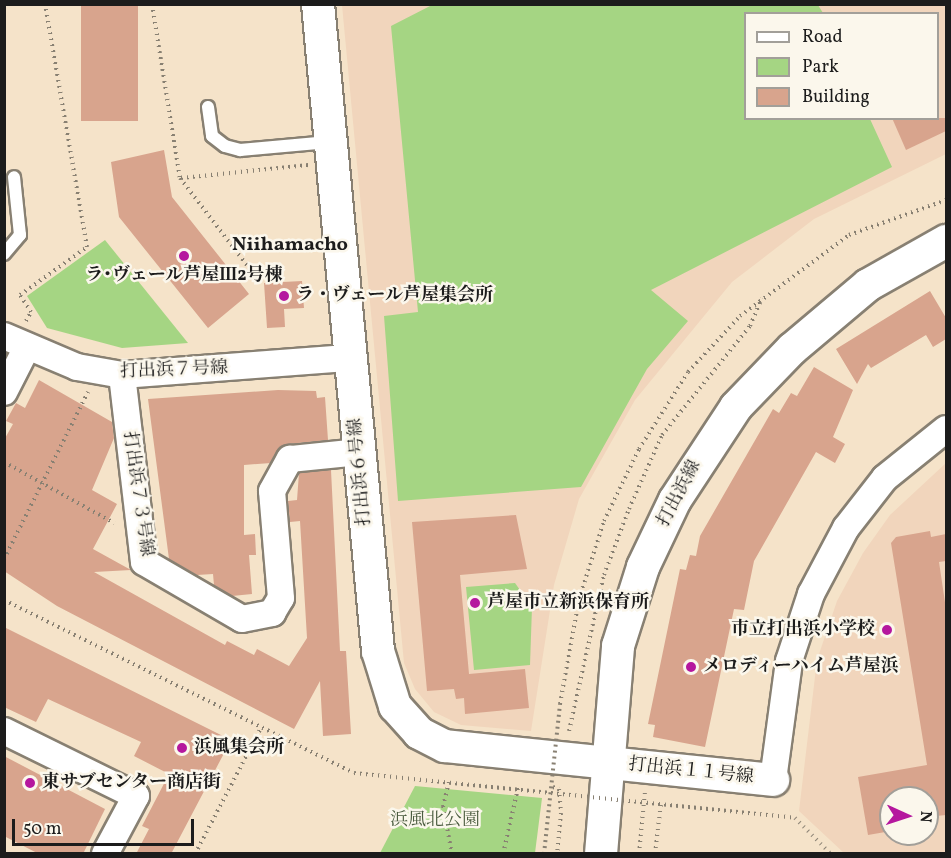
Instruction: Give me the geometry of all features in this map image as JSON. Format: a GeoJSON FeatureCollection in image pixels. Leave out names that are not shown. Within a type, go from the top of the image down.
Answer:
{"type":"FeatureCollection","features":[{"type":"Feature","properties":{"kind":"street","name":"打出浜６号線"},"geometry":{"type":"LineString","coordinates":[[318,4],[378,651],[395,706],[419,733],[445,746],[610,764]]}},
{"type":"Feature","properties":{"kind":"street","name":"打出浜線"},"geometry":{"type":"LineString","coordinates":[[601,854],[618,646],[643,567],[702,453],[763,376],[826,317],[868,285],[946,241]]}},
{"type":"Feature","properties":{"kind":"street","name":"打出浜７号線"},"geometry":{"type":"LineString","coordinates":[[19,336],[77,367],[122,375],[350,358]]}},
{"type":"Feature","properties":{"kind":"street"},"geometry":{"type":"LineString","coordinates":[[4,392],[19,336]]}},
{"type":"Feature","properties":{"kind":"street","name":"打出浜７３号線"},"geometry":{"type":"LineString","coordinates":[[122,375],[144,562],[152,570],[242,619],[258,620],[272,613],[281,598],[272,491],[290,459],[359,452]]}},
{"type":"Feature","properties":{"kind":"street"},"geometry":{"type":"LineString","coordinates":[[773,780],[789,661],[811,594],[846,528],[885,478],[946,429]]}},
{"type":"Feature","properties":{"kind":"street"},"geometry":{"type":"LineString","coordinates":[[4,731],[136,796],[105,854]]}},
{"type":"Feature","properties":{"kind":"street","name":"打出浜１１号線"},"geometry":{"type":"LineString","coordinates":[[610,764],[773,780]]}},
{"type":"Feature","properties":{"kind":"lane"},"geometry":{"type":"LineString","coordinates":[[208,107],[212,136],[225,146],[240,150],[331,152]]}},
{"type":"Feature","properties":{"kind":"lane"},"geometry":{"type":"LineString","coordinates":[[4,254],[20,235],[14,177]]}},
{"type":"Feature","properties":{"kind":"path"},"geometry":{"type":"LineString","coordinates":[[19,336],[31,312],[20,295],[87,247],[45,4]]}},
{"type":"Feature","properties":{"kind":"path"},"geometry":{"type":"LineString","coordinates":[[152,4],[180,178],[259,281]]}},
{"type":"Feature","properties":{"kind":"path"},"geometry":{"type":"LineString","coordinates":[[180,178],[331,152]]}},
{"type":"Feature","properties":{"kind":"path"},"geometry":{"type":"LineString","coordinates":[[4,559],[91,386]]}},
{"type":"Feature","properties":{"kind":"path"},"geometry":{"type":"LineString","coordinates":[[4,462],[141,538]]}},
{"type":"Feature","properties":{"kind":"path"},"geometry":{"type":"LineString","coordinates":[[4,600],[354,773],[550,790],[795,818],[831,854]]}},
{"type":"Feature","properties":{"kind":"path"},"geometry":{"type":"LineString","coordinates":[[544,854],[560,704]]}},
{"type":"Feature","properties":{"kind":"path"},"geometry":{"type":"LineString","coordinates":[[195,854],[261,728]]}},
{"type":"Feature","properties":{"kind":"path"},"geometry":{"type":"LineString","coordinates":[[639,854],[647,767]]}},
{"type":"Feature","properties":{"kind":"path"},"geometry":{"type":"LineString","coordinates":[[449,782],[443,806],[452,854]]}},
{"type":"Feature","properties":{"kind":"path"},"geometry":{"type":"LineString","coordinates":[[544,784],[559,789],[557,854]]}},
{"type":"Feature","properties":{"kind":"path"},"geometry":{"type":"LineString","coordinates":[[503,854],[518,788]]}},
{"type":"Feature","properties":{"kind":"path"},"geometry":{"type":"LineString","coordinates":[[655,854],[661,803]]}},
{"type":"Feature","properties":{"kind":"shaded area"},"geometry":{"type":"Polygon","coordinates":[[[342,5],[946,5],[946,154],[814,219],[732,282],[635,400],[579,499],[554,585],[531,731],[461,725],[434,712],[415,689],[404,663],[342,5]]]}},
{"type":"Feature","properties":{"kind":"shaded area","name":"市立打出浜小学校"},"geometry":{"type":"Polygon","coordinates":[[[946,463],[946,853],[844,853],[799,811],[817,660],[837,601],[863,553],[890,515],[946,463]]]}},
{"type":"Feature","properties":{"kind":"green space"},"geometry":{"type":"Polygon","coordinates":[[[432,5],[818,5],[822,12],[744,12],[744,120],[870,120],[892,167],[651,290],[688,321],[647,369],[581,487],[398,501],[384,316],[418,312],[391,26],[432,5]]]}},
{"type":"Feature","properties":{"kind":"green space"},"geometry":{"type":"Polygon","coordinates":[[[105,240],[188,343],[122,348],[47,328],[27,296],[105,240]]]}},
{"type":"Feature","properties":{"kind":"green space"},"geometry":{"type":"Polygon","coordinates":[[[515,583],[532,607],[530,665],[474,670],[466,587],[515,583]]]}},
{"type":"Feature","properties":{"kind":"green space","name":"浜風北公園"},"geometry":{"type":"Polygon","coordinates":[[[415,786],[542,798],[535,853],[380,853],[415,786]]]}},
{"type":"Feature","properties":{"kind":"building"},"geometry":{"type":"Polygon","coordinates":[[[81,4],[138,4],[138,121],[81,121],[81,4]]]}},
{"type":"Feature","properties":{"kind":"building"},"geometry":{"type":"Polygon","coordinates":[[[946,118],[946,131],[906,150],[893,120],[946,118]]]}},
{"type":"Feature","properties":{"kind":"building","name":"ラ･ヴェール芦屋Ⅲ2号棟"},"geometry":{"type":"Polygon","coordinates":[[[164,150],[172,197],[249,294],[208,328],[119,217],[111,162],[164,150]]]}},
{"type":"Feature","properties":{"kind":"building","name":"ラ・ヴェール芦屋集会所"},"geometry":{"type":"Polygon","coordinates":[[[302,281],[304,308],[284,309],[285,327],[267,328],[264,283],[302,281]]]}},
{"type":"Feature","properties":{"kind":"building"},"geometry":{"type":"Polygon","coordinates":[[[930,291],[946,318],[946,339],[933,347],[926,335],[871,368],[868,364],[857,384],[836,349],[930,291]]]}},
{"type":"Feature","properties":{"kind":"building"},"geometry":{"type":"Polygon","coordinates":[[[814,367],[853,390],[833,437],[845,444],[835,463],[816,452],[754,561],[744,610],[734,609],[705,747],[653,737],[655,725],[648,724],[680,569],[686,570],[690,555],[696,556],[700,536],[773,409],[779,413],[791,393],[797,396],[814,367]]]}},
{"type":"Feature","properties":{"kind":"building"},"geometry":{"type":"Polygon","coordinates":[[[39,380],[112,422],[114,438],[92,490],[117,504],[93,549],[131,570],[94,572],[225,645],[227,641],[254,655],[257,649],[289,666],[307,638],[300,521],[290,522],[288,501],[297,500],[299,473],[331,470],[340,651],[346,651],[351,734],[323,736],[320,681],[294,729],[57,606],[4,571],[4,440],[13,424],[6,421],[16,403],[25,408],[39,380]]]}},
{"type":"Feature","properties":{"kind":"building"},"geometry":{"type":"Polygon","coordinates":[[[278,390],[316,391],[317,398],[325,397],[328,440],[288,444],[271,463],[244,465],[244,535],[255,534],[256,555],[249,555],[252,594],[232,596],[214,585],[213,574],[197,575],[169,559],[148,399],[278,390]]]}},
{"type":"Feature","properties":{"kind":"building"},"geometry":{"type":"Polygon","coordinates":[[[516,515],[527,569],[460,575],[469,674],[525,669],[529,708],[465,714],[464,698],[456,699],[454,689],[427,691],[412,522],[516,515]]]}},
{"type":"Feature","properties":{"kind":"building"},"geometry":{"type":"Polygon","coordinates":[[[930,531],[931,537],[946,534],[946,561],[939,562],[946,609],[946,815],[939,816],[939,786],[879,786],[879,833],[868,835],[858,777],[927,765],[891,543],[896,537],[930,531]]]}},
{"type":"Feature","properties":{"kind":"building"},"geometry":{"type":"Polygon","coordinates":[[[4,627],[231,740],[171,854],[136,854],[149,829],[142,826],[169,774],[134,756],[141,742],[48,699],[36,722],[4,707],[4,627]]]}},
{"type":"Feature","properties":{"kind":"building","name":"東サブセンター商店街"},"geometry":{"type":"Polygon","coordinates":[[[4,756],[105,809],[83,854],[39,854],[4,836],[4,756]]]}},
{"type":"Feature","properties":{"kind":"place","name":"ラ･ヴェール芦屋Ⅲ2号棟"},"geometry":{"type":"Point","coordinates":[184,256]}},
{"type":"Feature","properties":{"kind":"place","name":"ラ・ヴェール芦屋集会所"},"geometry":{"type":"Point","coordinates":[284,296]}},
{"type":"Feature","properties":{"kind":"place","name":"芦屋市立新浜保育所"},"geometry":{"type":"Point","coordinates":[475,603]}},
{"type":"Feature","properties":{"kind":"place","name":"市立打出浜小学校"},"geometry":{"type":"Point","coordinates":[887,630]}},
{"type":"Feature","properties":{"kind":"place","name":"メロディーハイム芦屋浜"},"geometry":{"type":"Point","coordinates":[691,667]}},
{"type":"Feature","properties":{"kind":"place","name":"浜風集会所"},"geometry":{"type":"Point","coordinates":[182,748]}},
{"type":"Feature","properties":{"kind":"place","name":"東サブセンター商店街"},"geometry":{"type":"Point","coordinates":[30,783]}},
{"type":"Feature","properties":{"kind":"district","name":"Niihamacho"},"geometry":{"type":"Point","coordinates":[290,245]}}]}
